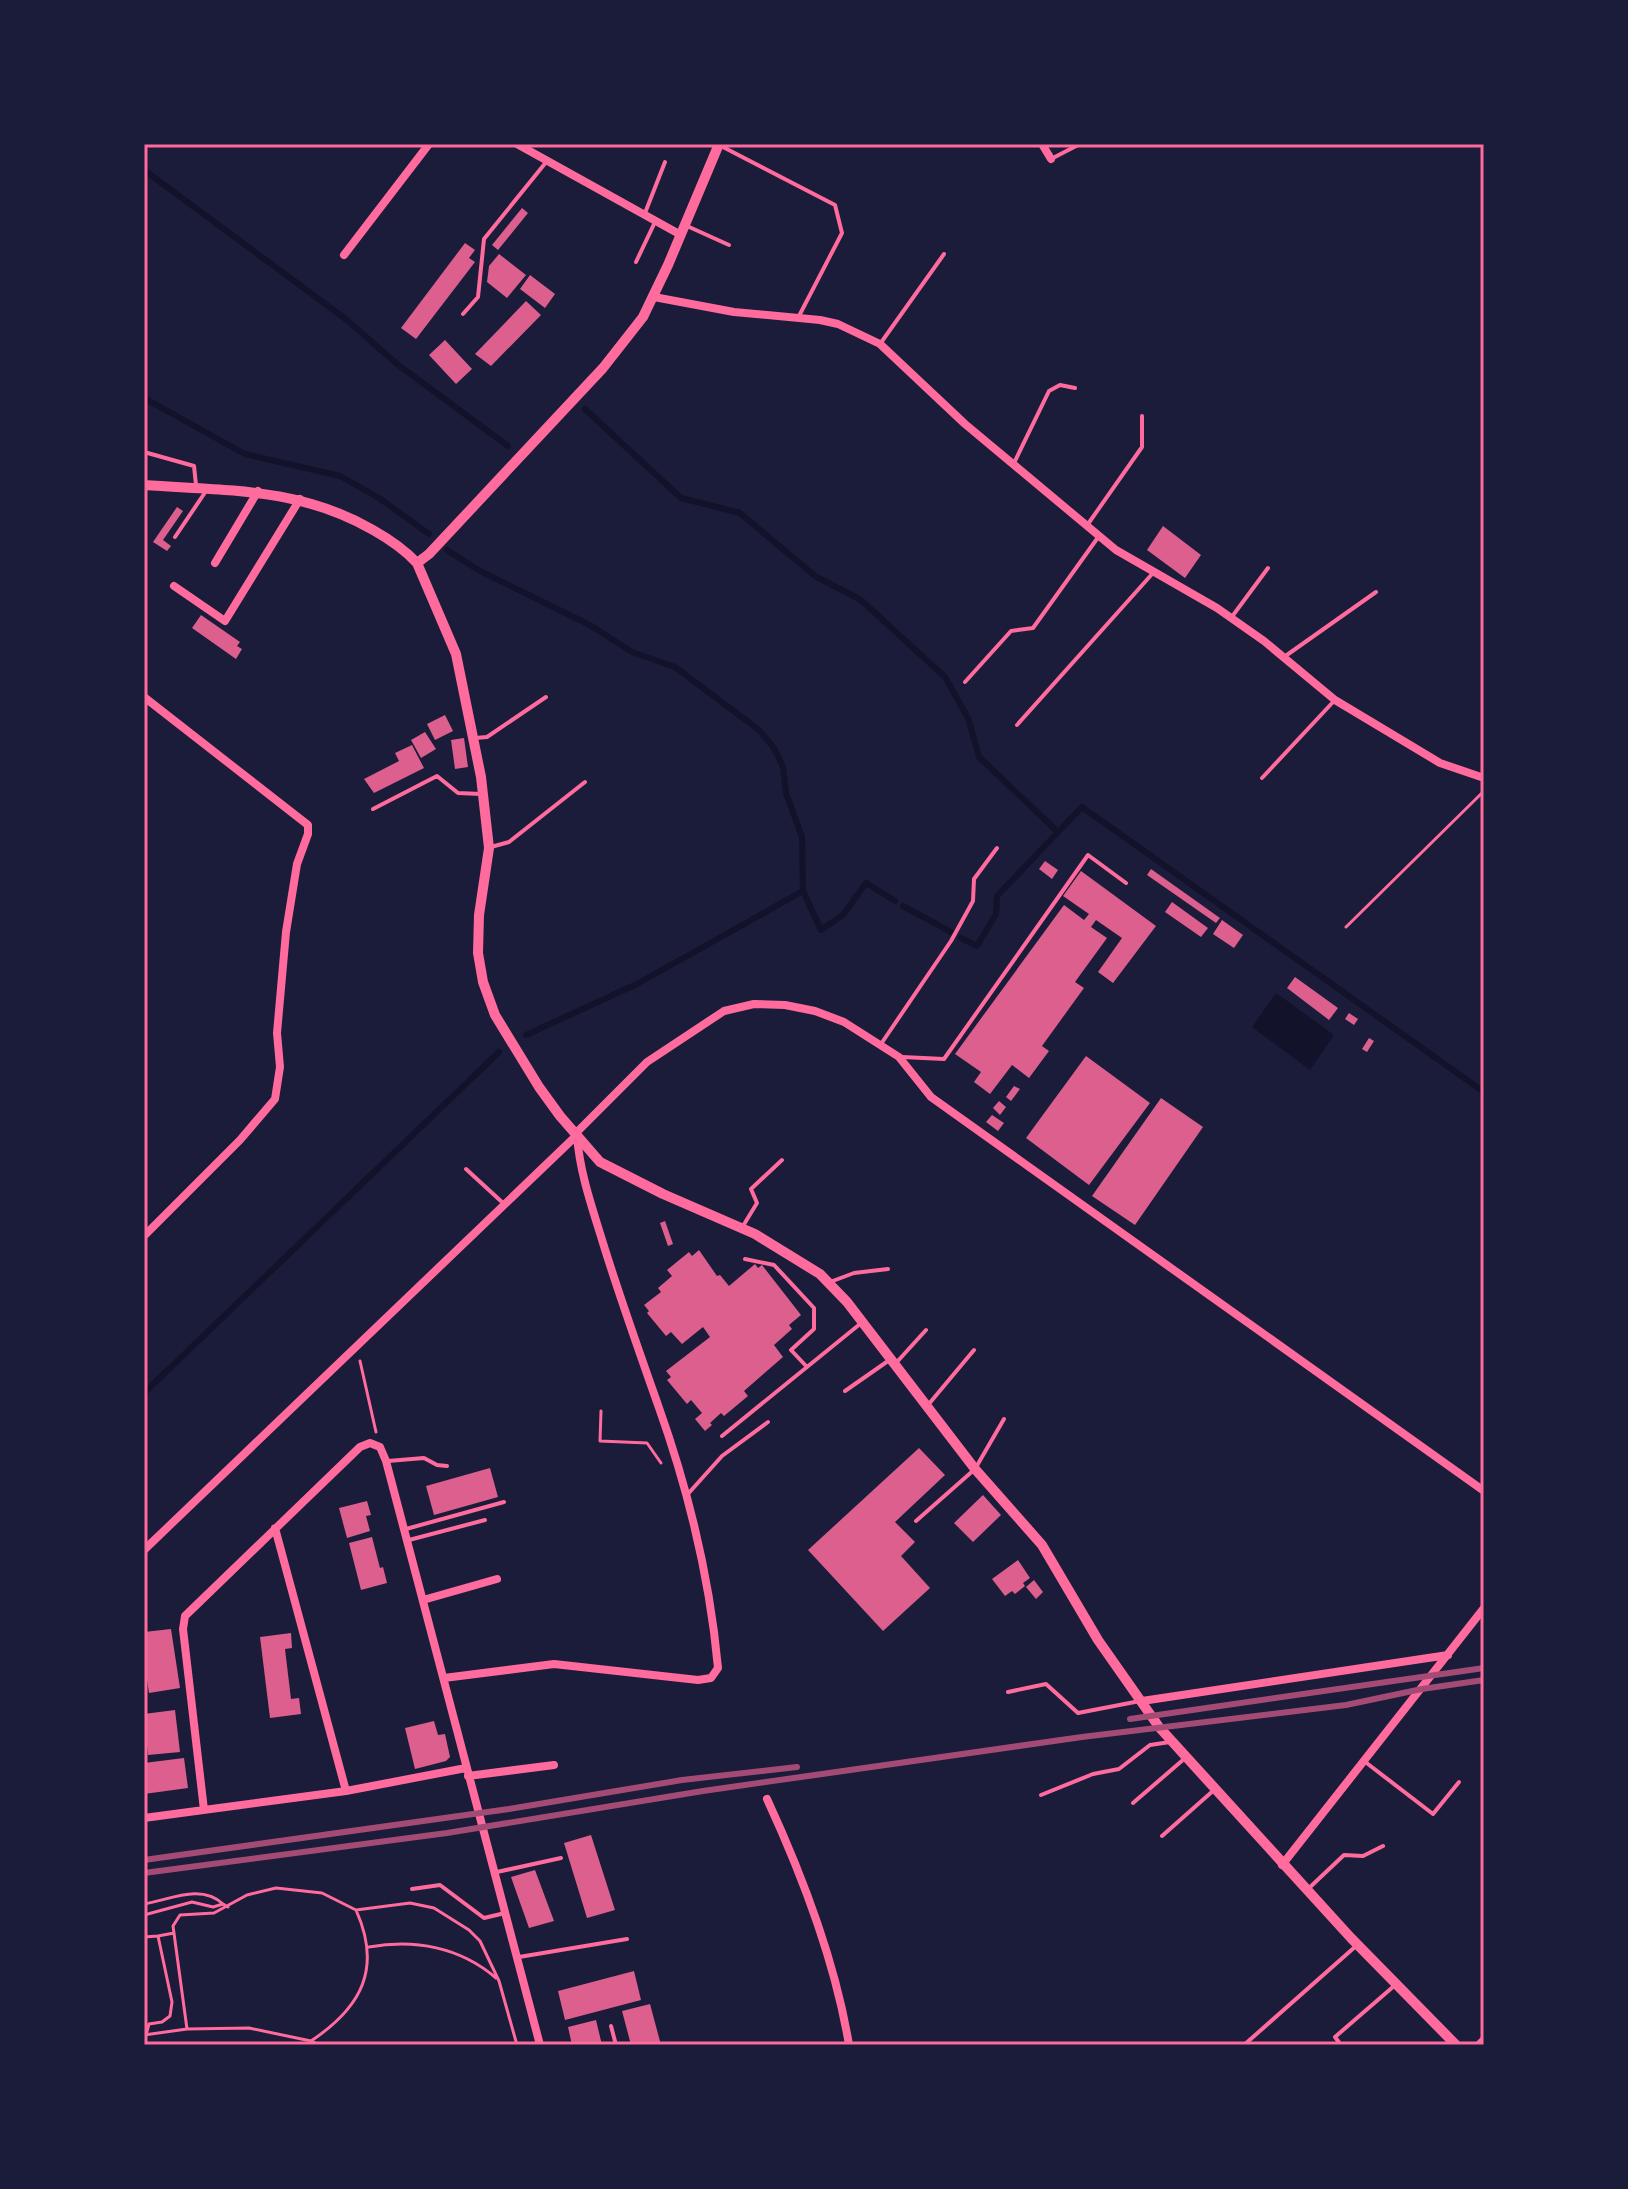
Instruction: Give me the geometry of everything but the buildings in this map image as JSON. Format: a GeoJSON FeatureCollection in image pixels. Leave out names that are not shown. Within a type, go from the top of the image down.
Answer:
{"type":"FeatureCollection","features":[{"type":"Feature","properties":{"kind":"street"},"geometry":{"type":"LineString","coordinates":[[344,255],[429,144]]}},
{"type":"Feature","properties":{"kind":"street"},"geometry":{"type":"LineString","coordinates":[[517,144],[655,222],[683,230]]}},
{"type":"Feature","properties":{"kind":"street"},"geometry":{"type":"LineString","coordinates":[[417,563],[429,554],[603,368],[643,317],[719,144]]}},
{"type":"Feature","properties":{"kind":"street"},"geometry":{"type":"LineString","coordinates":[[1042,144],[1051,159]]}},
{"type":"Feature","properties":{"kind":"street"},"geometry":{"type":"LineString","coordinates":[[654,297],[734,312],[799,317],[838,324],[880,344],[965,424],[1099,536],[1153,573],[1231,618],[1335,700],[1440,763],[1484,778]]}},
{"type":"Feature","properties":{"kind":"street"},"geometry":{"type":"LineString","coordinates":[[145,487],[258,491],[300,499],[344,513],[407,552],[417,563],[456,654],[475,738],[489,848],[479,928],[478,953],[483,982],[495,1015],[539,1087],[600,1162],[741,1228],[795,1257],[828,1283],[975,1469],[1042,1545],[1098,1640],[1172,1742],[1306,1891],[1456,2045]]}},
{"type":"Feature","properties":{"kind":"street"},"geometry":{"type":"LineString","coordinates":[[215,563],[258,491]]}},
{"type":"Feature","properties":{"kind":"street"},"geometry":{"type":"LineString","coordinates":[[174,586],[225,621],[300,499]]}},
{"type":"Feature","properties":{"kind":"street"},"geometry":{"type":"LineString","coordinates":[[144,697],[308,825],[308,834],[297,864],[286,932],[277,1033],[280,1067],[275,1099],[240,1140],[144,1236]]}},
{"type":"Feature","properties":{"kind":"street"},"geometry":{"type":"LineString","coordinates":[[144,1550],[505,1205],[647,1062],[724,1011],[754,1004],[785,1005],[815,1011],[844,1022],[881,1044],[899,1057],[931,1097],[1484,1491]]}},
{"type":"Feature","properties":{"kind":"street"},"geometry":{"type":"LineString","coordinates":[[444,1678],[554,1664],[698,1680],[711,1678],[718,1668],[715,1634],[685,1497],[580,1169],[577,1134]]}},
{"type":"Feature","properties":{"kind":"street"},"geometry":{"type":"LineString","coordinates":[[204,1810],[183,1629],[185,1616],[360,1447],[370,1443],[380,1447],[540,2045]]}},
{"type":"Feature","properties":{"kind":"street"},"geometry":{"type":"LineString","coordinates":[[275,1528],[346,1791]]}},
{"type":"Feature","properties":{"kind":"street"},"geometry":{"type":"LineString","coordinates":[[423,1600],[497,1579]]}},
{"type":"Feature","properties":{"kind":"street"},"geometry":{"type":"LineString","coordinates":[[1282,1865],[1484,1608]]}},
{"type":"Feature","properties":{"kind":"street"},"geometry":{"type":"LineString","coordinates":[[1142,1701],[1448,1655]]}},
{"type":"Feature","properties":{"kind":"street"},"geometry":{"type":"LineString","coordinates":[[144,1818],[554,1765]]}},
{"type":"Feature","properties":{"kind":"street"},"geometry":{"type":"LineString","coordinates":[[767,1799],[798,1865],[843,2010],[849,2045]]}},
{"type":"Feature","properties":{"kind":"lane"},"geometry":{"type":"LineString","coordinates":[[719,144],[835,205],[842,233],[799,317]]}},
{"type":"Feature","properties":{"kind":"lane"},"geometry":{"type":"LineString","coordinates":[[1051,159],[1080,144]]}},
{"type":"Feature","properties":{"kind":"lane"},"geometry":{"type":"LineString","coordinates":[[463,314],[478,297],[484,239],[547,161]]}},
{"type":"Feature","properties":{"kind":"lane"},"geometry":{"type":"LineString","coordinates":[[644,216],[665,162]]}},
{"type":"Feature","properties":{"kind":"lane"},"geometry":{"type":"LineString","coordinates":[[636,262],[655,222]]}},
{"type":"Feature","properties":{"kind":"lane"},"geometry":{"type":"LineString","coordinates":[[683,230],[729,245]]}},
{"type":"Feature","properties":{"kind":"lane"},"geometry":{"type":"LineString","coordinates":[[880,344],[944,254]]}},
{"type":"Feature","properties":{"kind":"lane"},"geometry":{"type":"LineString","coordinates":[[1013,465],[1049,391],[1060,385],[1075,388]]}},
{"type":"Feature","properties":{"kind":"lane"},"geometry":{"type":"LineString","coordinates":[[1087,526],[1142,447],[1142,416]]}},
{"type":"Feature","properties":{"kind":"lane"},"geometry":{"type":"LineString","coordinates":[[144,452],[194,466],[202,488],[175,537]]}},
{"type":"Feature","properties":{"kind":"lane"},"geometry":{"type":"LineString","coordinates":[[965,682],[1011,631],[1033,628],[1099,536]]}},
{"type":"Feature","properties":{"kind":"lane"},"geometry":{"type":"LineString","coordinates":[[1231,618],[1268,568]]}},
{"type":"Feature","properties":{"kind":"lane"},"geometry":{"type":"LineString","coordinates":[[1017,725],[1153,573]]}},
{"type":"Feature","properties":{"kind":"lane"},"geometry":{"type":"LineString","coordinates":[[1284,657],[1376,592]]}},
{"type":"Feature","properties":{"kind":"lane"},"geometry":{"type":"LineString","coordinates":[[475,738],[487,737],[546,697]]}},
{"type":"Feature","properties":{"kind":"lane"},"geometry":{"type":"LineString","coordinates":[[1262,778],[1335,700]]}},
{"type":"Feature","properties":{"kind":"lane"},"geometry":{"type":"LineString","coordinates":[[373,809],[437,776],[458,793],[483,794]]}},
{"type":"Feature","properties":{"kind":"lane"},"geometry":{"type":"LineString","coordinates":[[489,848],[509,842],[585,782]]}},
{"type":"Feature","properties":{"kind":"lane"},"geometry":{"type":"LineString","coordinates":[[881,1044],[959,928],[973,901],[974,879],[997,848]]}},
{"type":"Feature","properties":{"kind":"lane"},"geometry":{"type":"LineString","coordinates":[[899,1057],[944,1059],[1088,855],[1126,883]]}},
{"type":"Feature","properties":{"kind":"lane"},"geometry":{"type":"LineString","coordinates":[[741,1228],[757,1203],[751,1189],[782,1160]]}},
{"type":"Feature","properties":{"kind":"lane"},"geometry":{"type":"LineString","coordinates":[[466,1169],[505,1205]]}},
{"type":"Feature","properties":{"kind":"lane"},"geometry":{"type":"LineString","coordinates":[[745,1259],[774,1265],[814,1308],[814,1329],[791,1350],[807,1367]]}},
{"type":"Feature","properties":{"kind":"lane"},"geometry":{"type":"LineString","coordinates":[[828,1283],[854,1273],[888,1269]]}},
{"type":"Feature","properties":{"kind":"lane"},"geometry":{"type":"LineString","coordinates":[[722,1436],[862,1323]]}},
{"type":"Feature","properties":{"kind":"lane"},"geometry":{"type":"LineString","coordinates":[[845,1391],[892,1362],[926,1330]]}},
{"type":"Feature","properties":{"kind":"lane"},"geometry":{"type":"LineString","coordinates":[[926,1407],[974,1350]]}},
{"type":"Feature","properties":{"kind":"lane"},"geometry":{"type":"LineString","coordinates":[[916,1521],[975,1469],[1004,1419]]}},
{"type":"Feature","properties":{"kind":"lane"},"geometry":{"type":"LineString","coordinates":[[685,1497],[722,1456],[768,1422]]}},
{"type":"Feature","properties":{"kind":"lane"},"geometry":{"type":"LineString","coordinates":[[386,1461],[424,1458],[447,1466]]}},
{"type":"Feature","properties":{"kind":"lane"},"geometry":{"type":"LineString","coordinates":[[404,1530],[504,1502]]}},
{"type":"Feature","properties":{"kind":"lane"},"geometry":{"type":"LineString","coordinates":[[407,1541],[485,1520]]}},
{"type":"Feature","properties":{"kind":"lane"},"geometry":{"type":"LineString","coordinates":[[1008,1692],[1046,1684],[1078,1713],[1142,1701]]}},
{"type":"Feature","properties":{"kind":"lane"},"geometry":{"type":"LineString","coordinates":[[1041,1795],[1093,1774],[1119,1769],[1150,1745],[1172,1742]]}},
{"type":"Feature","properties":{"kind":"lane"},"geometry":{"type":"LineString","coordinates":[[1133,1803],[1186,1757]]}},
{"type":"Feature","properties":{"kind":"lane"},"geometry":{"type":"LineString","coordinates":[[1364,1761],[1433,1814],[1459,1782]]}},
{"type":"Feature","properties":{"kind":"lane"},"geometry":{"type":"LineString","coordinates":[[1162,1836],[1214,1790]]}},
{"type":"Feature","properties":{"kind":"lane"},"geometry":{"type":"LineString","coordinates":[[1306,1891],[1344,1855],[1363,1856],[1383,1846]]}},
{"type":"Feature","properties":{"kind":"lane"},"geometry":{"type":"LineString","coordinates":[[494,1872],[561,1858]]}},
{"type":"Feature","properties":{"kind":"lane"},"geometry":{"type":"LineString","coordinates":[[412,1889],[440,1885],[484,1918],[505,1913]]}},
{"type":"Feature","properties":{"kind":"lane"},"geometry":{"type":"LineString","coordinates":[[517,1958],[627,1939]]}},
{"type":"Feature","properties":{"kind":"lane"},"geometry":{"type":"LineString","coordinates":[[1244,2045],[1357,1945]]}},
{"type":"Feature","properties":{"kind":"lane"},"geometry":{"type":"LineString","coordinates":[[1341,2045],[1335,2037],[1396,1984]]}},
{"type":"Feature","properties":{"kind":"lane"},"geometry":{"type":"LineString","coordinates":[[611,2026],[616,2045]]}},
{"type":"Feature","properties":{"kind":"lane"},"geometry":{"type":"LineString","coordinates":[[1476,2045],[1484,2037]]}},
{"type":"Feature","properties":{"kind":"path"},"geometry":{"type":"LineString","coordinates":[[1346,927],[1484,791]]}},
{"type":"Feature","properties":{"kind":"path"},"geometry":{"type":"LineString","coordinates":[[362,1368],[380,1447]]}},
{"type":"Feature","properties":{"kind":"path"},"geometry":{"type":"LineString","coordinates":[[601,1411],[600,1441],[647,1443],[663,1465],[676,1465]]}},
{"type":"Feature","properties":{"kind":"path"},"geometry":{"type":"LineString","coordinates":[[187,2029],[173,1926],[180,1915],[214,1913],[247,1895],[276,1888],[322,1893],[356,1910],[410,1903],[434,1908],[469,1930],[480,1941],[499,1981],[517,2045]]}},
{"type":"Feature","properties":{"kind":"path"},"geometry":{"type":"LineString","coordinates":[[144,1904],[165,1896],[176,1898],[196,1893],[207,1894],[228,1907]]}},
{"type":"Feature","properties":{"kind":"path"},"geometry":{"type":"LineString","coordinates":[[144,1915],[192,1902],[213,1907],[223,1904]]}},
{"type":"Feature","properties":{"kind":"path"},"geometry":{"type":"LineString","coordinates":[[311,2041],[333,2026],[355,1999],[365,1978],[369,1947],[356,1910]]}},
{"type":"Feature","properties":{"kind":"path"},"geometry":{"type":"LineString","coordinates":[[144,1937],[174,1933]]}},
{"type":"Feature","properties":{"kind":"path"},"geometry":{"type":"LineString","coordinates":[[158,1936],[172,2010],[166,2020],[149,2024],[145,2035],[187,2029],[249,2028],[320,2045]]}},
{"type":"Feature","properties":{"kind":"path"},"geometry":{"type":"LineString","coordinates":[[369,1947],[405,1944],[442,1948],[479,1964],[499,1981]]}},
{"type":"Feature","properties":{"kind":"shaded area"},"geometry":{"type":"Polygon","coordinates":[[[1276,993],[1334,1035],[1310,1070],[1252,1027],[1276,993]]]}},
{"type":"Feature","properties":{"kind":"waterway"},"geometry":{"type":"LineString","coordinates":[[144,170],[347,320],[397,364],[508,446]]}},
{"type":"Feature","properties":{"kind":"waterway"},"geometry":{"type":"LineString","coordinates":[[144,398],[245,454],[340,476],[379,498],[429,534]]}},
{"type":"Feature","properties":{"kind":"waterway"},"geometry":{"type":"LineString","coordinates":[[585,409],[681,498],[740,513],[815,576],[861,600],[945,677],[968,718],[979,757],[1058,832]]}},
{"type":"Feature","properties":{"kind":"waterway"},"geometry":{"type":"LineString","coordinates":[[447,550],[480,571],[590,625],[632,652],[675,667],[759,730],[774,748],[783,767],[786,793],[802,837],[803,891],[821,930],[844,914],[866,883],[895,901]]}},
{"type":"Feature","properties":{"kind":"waterway"},"geometry":{"type":"LineString","coordinates":[[961,938],[977,946],[996,914],[997,896],[1082,807],[1484,1092]]}},
{"type":"Feature","properties":{"kind":"waterway"},"geometry":{"type":"LineString","coordinates":[[526,1035],[637,984],[803,891]]}},
{"type":"Feature","properties":{"kind":"waterway"},"geometry":{"type":"LineString","coordinates":[[903,906],[951,932]]}},
{"type":"Feature","properties":{"kind":"waterway"},"geometry":{"type":"LineString","coordinates":[[144,1393],[499,1052]]}},
{"type":"Feature","properties":{"kind":"railway"},"geometry":{"type":"LineString","coordinates":[[1130,1719],[1484,1668]]}},
{"type":"Feature","properties":{"kind":"railway"},"geometry":{"type":"LineString","coordinates":[[144,1873],[447,1833],[703,1791],[1082,1737],[1346,1705],[1484,1680]]}},
{"type":"Feature","properties":{"kind":"railway"},"geometry":{"type":"LineString","coordinates":[[144,1860],[509,1809],[682,1780],[797,1767]]}}]}
